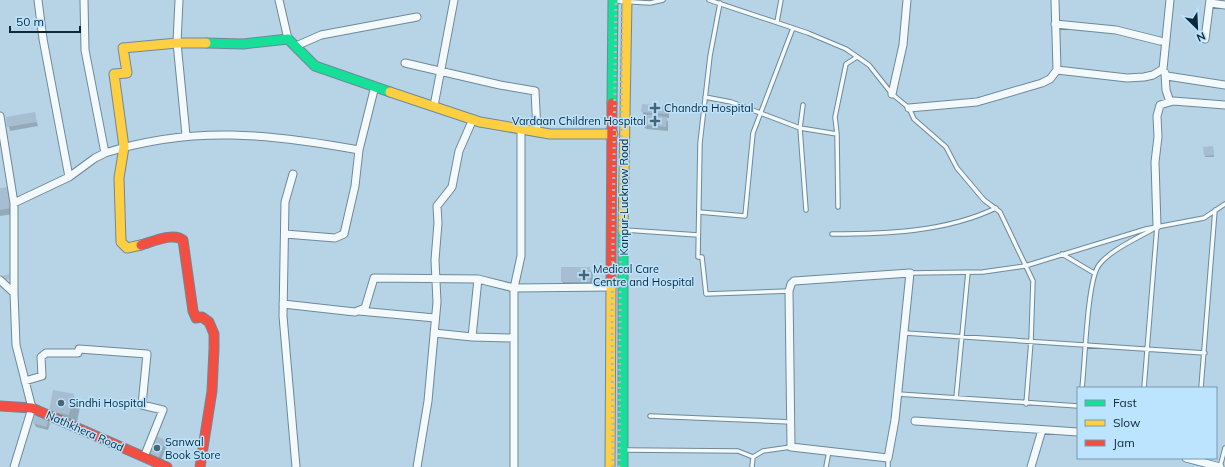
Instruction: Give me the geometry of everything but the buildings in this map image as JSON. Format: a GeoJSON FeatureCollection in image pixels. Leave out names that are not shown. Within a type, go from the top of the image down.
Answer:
{"type":"FeatureCollection","features":[{"type":"Feature","properties":{"kind":"street"},"geometry":{"type":"LineString","coordinates":[[38,0],[43,39],[69,177]]}},
{"type":"Feature","properties":{"kind":"street"},"geometry":{"type":"LineString","coordinates":[[84,0],[85,50],[105,153]]}},
{"type":"Feature","properties":{"kind":"street"},"geometry":{"type":"LineString","coordinates":[[179,0],[177,43],[186,135]]}},
{"type":"Feature","properties":{"kind":"street"},"geometry":{"type":"LineString","coordinates":[[279,0],[288,39],[315,66],[473,119],[550,134],[613,134]]}},
{"type":"Feature","properties":{"kind":"street"},"geometry":{"type":"LineString","coordinates":[[434,106],[454,0]]}},
{"type":"Feature","properties":{"kind":"street","name":"Kanpur-Lucknow Road"},"geometry":{"type":"LineString","coordinates":[[623,467],[623,230],[627,0]]}},
{"type":"Feature","properties":{"kind":"street"},"geometry":{"type":"LineString","coordinates":[[892,94],[903,45],[907,0]]}},
{"type":"Feature","properties":{"kind":"street"},"geometry":{"type":"LineString","coordinates":[[909,108],[984,100],[1042,84],[1050,79],[1057,70],[1055,0]]}},
{"type":"Feature","properties":{"kind":"street"},"geometry":{"type":"LineString","coordinates":[[1170,0],[1164,72],[1166,90],[1170,102]]}},
{"type":"Feature","properties":{"kind":"street","name":"Kanpur-Lucknow Road"},"geometry":{"type":"LineString","coordinates":[[610,467],[613,1]]}},
{"type":"Feature","properties":{"kind":"street"},"geometry":{"type":"LineString","coordinates":[[1205,39],[1210,2],[1225,5]]}},
{"type":"Feature","properties":{"kind":"street"},"geometry":{"type":"LineString","coordinates":[[296,46],[321,34],[417,17]]}},
{"type":"Feature","properties":{"kind":"street"},"geometry":{"type":"LineString","coordinates":[[1055,24],[1116,30],[1160,41]]}},
{"type":"Feature","properties":{"kind":"street"},"geometry":{"type":"LineString","coordinates":[[200,467],[212,391],[214,334],[208,322],[202,317],[196,318],[193,311],[182,240],[179,237],[172,237],[127,248],[121,242],[118,178],[124,147],[114,74],[127,73],[123,48],[177,43],[243,44],[288,39]]}},
{"type":"Feature","properties":{"kind":"street"},"geometry":{"type":"LineString","coordinates":[[405,63],[500,85],[535,91],[537,131]]}},
{"type":"Feature","properties":{"kind":"street"},"geometry":{"type":"LineString","coordinates":[[1057,70],[1127,78],[1144,77],[1164,72],[1225,85]]}},
{"type":"Feature","properties":{"kind":"street"},"geometry":{"type":"LineString","coordinates":[[285,234],[335,238],[344,234],[355,186],[359,150],[375,86]]}},
{"type":"Feature","properties":{"kind":"street"},"geometry":{"type":"LineString","coordinates":[[1158,226],[1155,162],[1158,137],[1157,116],[1160,105],[1170,102],[1225,105]]}},
{"type":"Feature","properties":{"kind":"street"},"geometry":{"type":"LineString","coordinates":[[0,116],[14,203],[13,281],[16,345],[32,408],[14,467]]}},
{"type":"Feature","properties":{"kind":"street"},"geometry":{"type":"LineString","coordinates":[[417,467],[428,401],[434,333],[438,206],[452,187],[458,151],[473,119]]}},
{"type":"Feature","properties":{"kind":"street"},"geometry":{"type":"LineString","coordinates":[[514,467],[516,401],[514,288],[520,256],[522,129]]}},
{"type":"Feature","properties":{"kind":"street"},"geometry":{"type":"LineString","coordinates":[[14,203],[69,177],[95,158],[105,153],[124,147],[186,135],[252,134],[304,140],[359,150]]}},
{"type":"Feature","properties":{"kind":"street"},"geometry":{"type":"LineString","coordinates":[[294,174],[285,202],[283,304],[288,393],[296,467]]}},
{"type":"Feature","properties":{"kind":"street"},"geometry":{"type":"LineString","coordinates":[[910,273],[898,394],[888,458],[791,447],[792,422],[789,291],[791,284],[794,281],[910,273]]}},
{"type":"Feature","properties":{"kind":"street"},"geometry":{"type":"LineString","coordinates":[[359,311],[365,308],[374,278],[478,279],[514,288],[612,287]]}},
{"type":"Feature","properties":{"kind":"street"},"geometry":{"type":"LineString","coordinates":[[472,337],[478,279]]}},
{"type":"Feature","properties":{"kind":"street"},"geometry":{"type":"LineString","coordinates":[[0,280],[3,288],[14,293]]}},
{"type":"Feature","properties":{"kind":"street"},"geometry":{"type":"LineString","coordinates":[[3,288],[13,281]]}},
{"type":"Feature","properties":{"kind":"street"},"geometry":{"type":"LineString","coordinates":[[283,304],[355,312],[359,311],[435,318]]}},
{"type":"Feature","properties":{"kind":"street"},"geometry":{"type":"LineString","coordinates":[[434,333],[472,337],[514,338]]}},
{"type":"Feature","properties":{"kind":"street"},"geometry":{"type":"LineString","coordinates":[[25,381],[42,376],[41,356],[46,353],[78,353],[79,349],[147,354],[142,405],[163,410],[144,457]]}},
{"type":"Feature","properties":{"kind":"street"},"geometry":{"type":"LineString","coordinates":[[611,398],[624,398]]}},
{"type":"Feature","properties":{"kind":"street","name":"Nathkhera Road"},"geometry":{"type":"LineString","coordinates":[[0,406],[32,408],[162,466]]}},
{"type":"Feature","properties":{"kind":"street"},"geometry":{"type":"LineString","coordinates":[[915,422],[1077,432]]}},
{"type":"Feature","properties":{"kind":"street"},"geometry":{"type":"LineString","coordinates":[[1031,467],[1042,430]]}},
{"type":"Feature","properties":{"kind":"street"},"geometry":{"type":"LineString","coordinates":[[1196,464],[1220,467]]}},
{"type":"Feature","properties":{"kind":"lane"},"geometry":{"type":"LineString","coordinates":[[613,1],[627,0],[650,3],[662,0]]}},
{"type":"Feature","properties":{"kind":"lane"},"geometry":{"type":"LineString","coordinates":[[709,0],[777,22],[846,48],[869,65],[892,94],[909,108],[914,118],[946,147],[957,168],[984,200],[1000,212],[1025,266],[1030,272],[1034,286],[1026,404]]}},
{"type":"Feature","properties":{"kind":"lane"},"geometry":{"type":"LineString","coordinates":[[777,22],[781,0]]}},
{"type":"Feature","properties":{"kind":"lane"},"geometry":{"type":"LineString","coordinates":[[720,3],[710,56],[700,143],[698,257],[702,257],[706,294],[789,291]]}},
{"type":"Feature","properties":{"kind":"lane"},"geometry":{"type":"LineString","coordinates":[[699,212],[744,216],[753,133],[793,28]]}},
{"type":"Feature","properties":{"kind":"lane"},"geometry":{"type":"LineString","coordinates":[[838,207],[838,134],[835,117],[846,64],[857,57]]}},
{"type":"Feature","properties":{"kind":"lane"},"geometry":{"type":"LineString","coordinates":[[705,97],[731,102],[800,128],[838,134]]}},
{"type":"Feature","properties":{"kind":"lane"},"geometry":{"type":"LineString","coordinates":[[803,105],[800,128],[806,210]]}},
{"type":"Feature","properties":{"kind":"lane"},"geometry":{"type":"LineString","coordinates":[[910,273],[968,272],[1025,266],[1158,226],[1204,218],[1225,204]]}},
{"type":"Feature","properties":{"kind":"lane"},"geometry":{"type":"LineString","coordinates":[[832,234],[887,234],[923,229],[981,215],[996,208]]}},
{"type":"Feature","properties":{"kind":"lane"},"geometry":{"type":"LineString","coordinates":[[1201,387],[1205,353],[1215,210]]}},
{"type":"Feature","properties":{"kind":"lane"},"geometry":{"type":"LineString","coordinates":[[1082,387],[1087,344],[1090,291],[1094,273],[1098,265],[1109,255],[1158,226]]}},
{"type":"Feature","properties":{"kind":"lane"},"geometry":{"type":"LineString","coordinates":[[1144,387],[1158,226]]}},
{"type":"Feature","properties":{"kind":"lane"},"geometry":{"type":"LineString","coordinates":[[623,230],[698,235]]}},
{"type":"Feature","properties":{"kind":"lane"},"geometry":{"type":"LineString","coordinates":[[1062,254],[1094,273]]}},
{"type":"Feature","properties":{"kind":"lane"},"geometry":{"type":"LineString","coordinates":[[956,398],[968,272]]}},
{"type":"Feature","properties":{"kind":"lane"},"geometry":{"type":"LineString","coordinates":[[904,333],[1148,348],[1205,353]]}},
{"type":"Feature","properties":{"kind":"lane"},"geometry":{"type":"LineString","coordinates":[[898,394],[1026,404],[1077,406]]}},
{"type":"Feature","properties":{"kind":"lane"},"geometry":{"type":"LineString","coordinates":[[650,416],[792,422]]}},
{"type":"Feature","properties":{"kind":"lane"},"geometry":{"type":"LineString","coordinates":[[752,467],[753,457],[763,450],[791,447]]}},
{"type":"Feature","properties":{"kind":"lane"},"geometry":{"type":"LineString","coordinates":[[1220,467],[1225,448]]}},
{"type":"Feature","properties":{"kind":"lane"},"geometry":{"type":"LineString","coordinates":[[623,450],[738,451],[753,457]]}},
{"type":"Feature","properties":{"kind":"lane"},"geometry":{"type":"LineString","coordinates":[[826,467],[829,451]]}},
{"type":"Feature","properties":{"kind":"lane"},"geometry":{"type":"LineString","coordinates":[[888,458],[888,467]]}},
{"type":"Feature","properties":{"kind":"railway"},"geometry":{"type":"LineString","coordinates":[[613,467],[612,320],[616,0]]}},
{"type":"Feature","properties":{"kind":"railway"},"geometry":{"type":"LineString","coordinates":[[619,467],[622,0]]}},
{"type":"Feature","properties":{"kind":"traffic: fast"},"geometry":{"type":"LineString","coordinates":[[612,103],[613,0]]}},
{"type":"Feature","properties":{"kind":"traffic: fast"},"geometry":{"type":"LineString","coordinates":[[206,43],[243,44],[288,39],[315,66],[390,92]]}},
{"type":"Feature","properties":{"kind":"traffic: fast"},"geometry":{"type":"LineString","coordinates":[[623,231],[623,467]]}},
{"type":"Feature","properties":{"kind":"traffic: slow"},"geometry":{"type":"LineString","coordinates":[[623,231],[627,0]]}},
{"type":"Feature","properties":{"kind":"traffic: slow"},"geometry":{"type":"LineString","coordinates":[[141,245],[127,248],[121,242],[119,178],[124,147],[114,74],[127,73],[123,48],[177,43],[206,43]]}},
{"type":"Feature","properties":{"kind":"traffic: slow"},"geometry":{"type":"LineString","coordinates":[[390,92],[480,122],[550,134],[613,134]]}},
{"type":"Feature","properties":{"kind":"traffic: slow"},"geometry":{"type":"LineString","coordinates":[[610,467],[611,282]]}},
{"type":"Feature","properties":{"kind":"traffic: jam"},"geometry":{"type":"LineString","coordinates":[[611,282],[612,103]]}},
{"type":"Feature","properties":{"kind":"traffic: jam"},"geometry":{"type":"LineString","coordinates":[[141,245],[168,237],[183,240],[193,311],[196,318],[202,317],[209,322],[214,334],[212,391],[200,467]]}},
{"type":"Feature","properties":{"kind":"traffic: jam"},"geometry":{"type":"LineString","coordinates":[[0,406],[32,408],[167,467]]}},
{"type":"Feature","properties":{"kind":"place","name":"Chandra Hospital"},"geometry":{"type":"Point","coordinates":[655,108]}},
{"type":"Feature","properties":{"kind":"place","name":"Vardaan Children Hospital"},"geometry":{"type":"Point","coordinates":[655,121]}},
{"type":"Feature","properties":{"kind":"place","name":"Medical Care Centre and Hospital"},"geometry":{"type":"Point","coordinates":[584,275]}},
{"type":"Feature","properties":{"kind":"place","name":"Sindhi Hospital"},"geometry":{"type":"Point","coordinates":[61,403]}},
{"type":"Feature","properties":{"kind":"place","name":"Sanwal Book Store"},"geometry":{"type":"Point","coordinates":[157,448]}}]}
